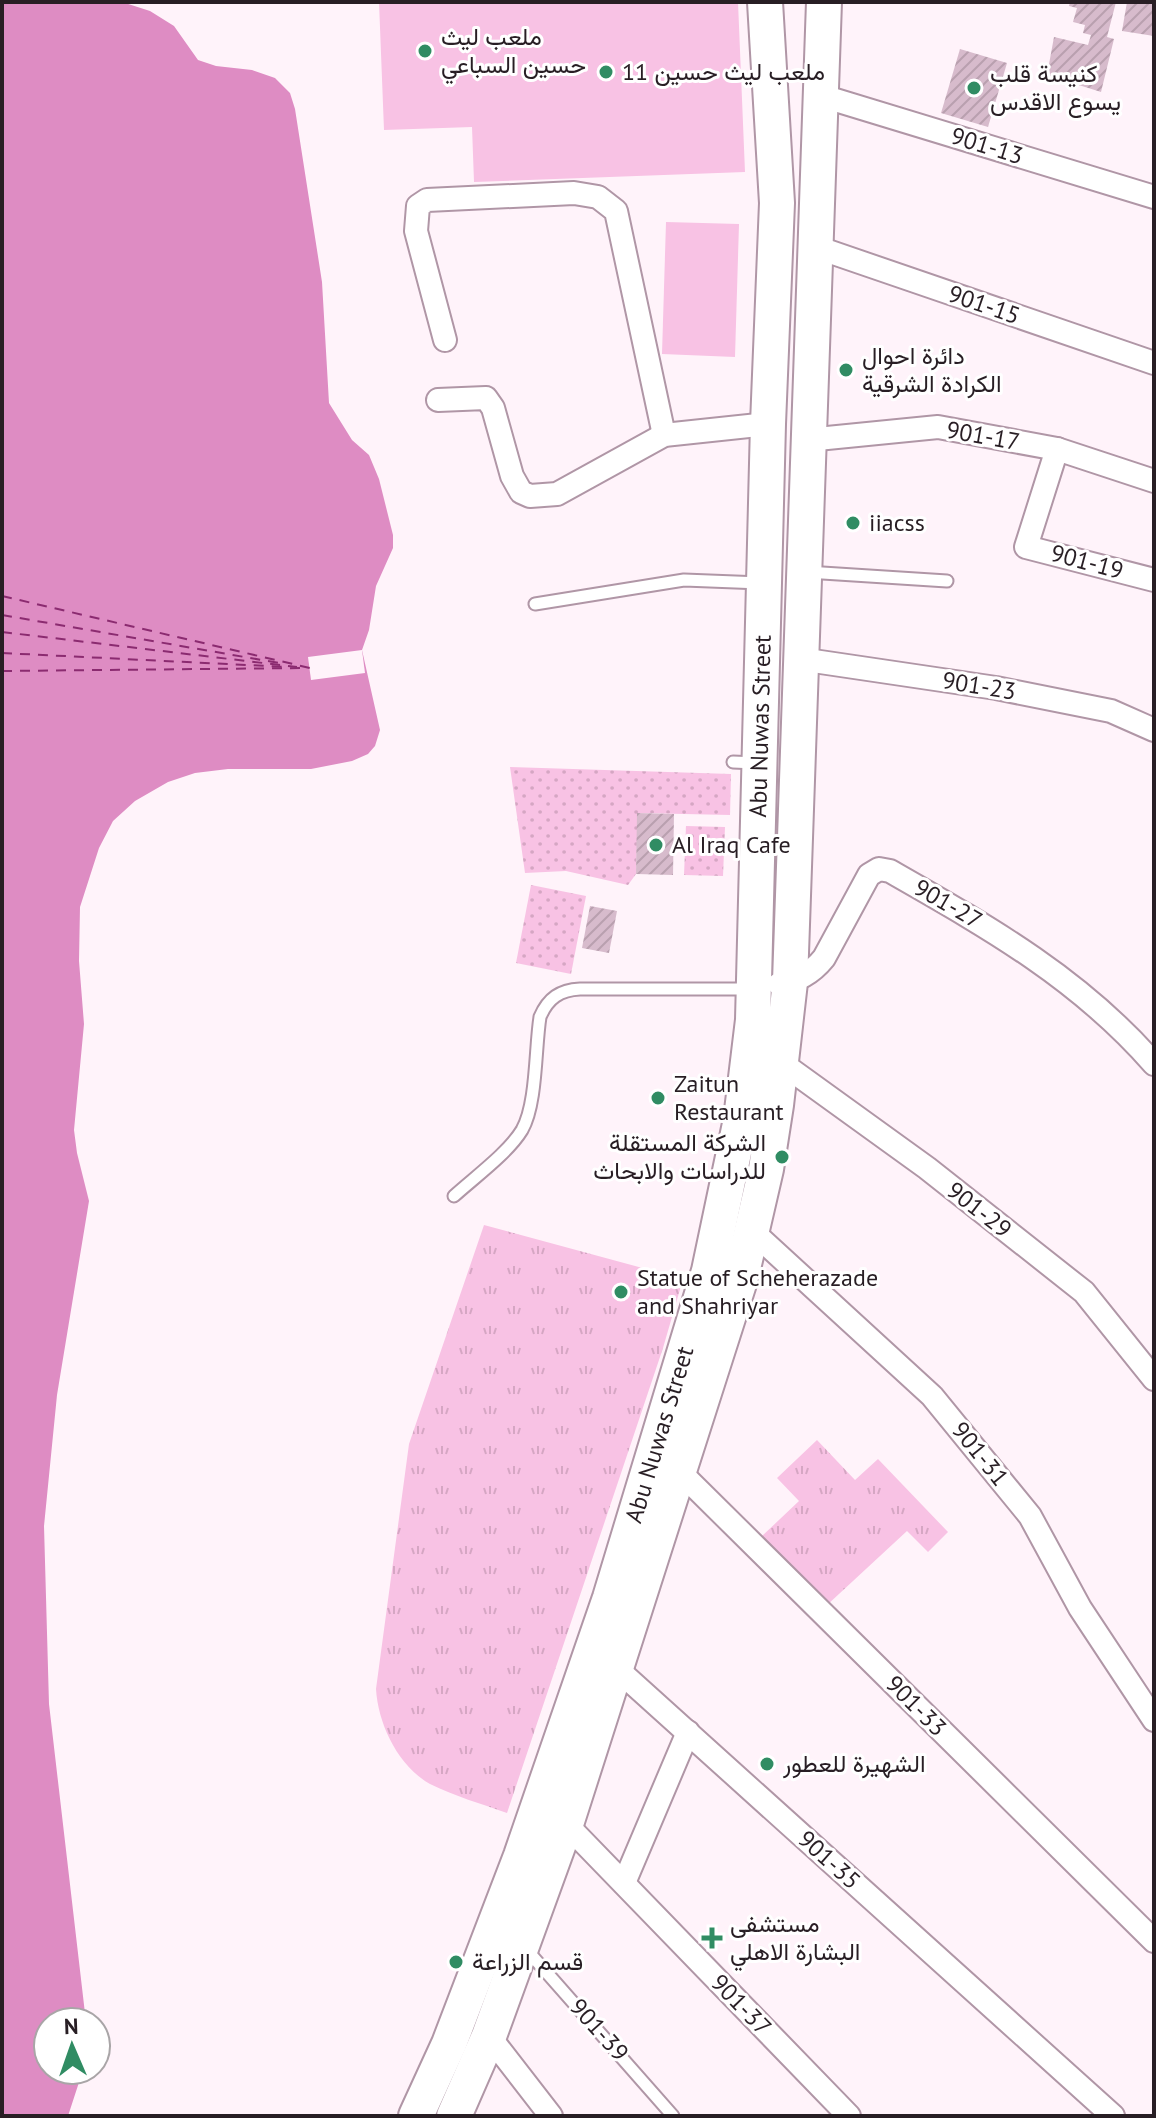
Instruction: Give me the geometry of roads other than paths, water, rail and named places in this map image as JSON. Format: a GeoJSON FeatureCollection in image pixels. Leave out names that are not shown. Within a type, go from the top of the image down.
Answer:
{"type":"FeatureCollection","features":[{"type":"Feature","properties":{"kind":"main road","name":"Abu Nuwas Street"},"geometry":{"type":"LineString","coordinates":[[416,2116],[449,2044],[521,1856],[610,1598],[695,1322],[724,1206],[741,1119],[754,989],[746,763],[765,584],[777,188],[765,2]]}},
{"type":"Feature","properties":{"kind":"main road","name":"Abu Nuwas Street"},"geometry":{"type":"LineString","coordinates":[[454,2116],[489,2036],[566,1824],[732,1306],[752,1231],[783,1064],[790,982],[813,246],[824,2]]}},
{"type":"Feature","properties":{"kind":"street","name":"901-13"},"geometry":{"type":"LineString","coordinates":[[819,95],[1154,197]]}},
{"type":"Feature","properties":{"kind":"street"},"geometry":{"type":"LineString","coordinates":[[445,340],[416,231],[418,206],[427,200],[574,193],[598,197],[616,211],[664,435]]}},
{"type":"Feature","properties":{"kind":"street","name":"901-15"},"geometry":{"type":"LineString","coordinates":[[813,246],[1154,363]]}},
{"type":"Feature","properties":{"kind":"street"},"geometry":{"type":"LineString","coordinates":[[438,400],[486,398],[493,408],[512,476],[521,492],[530,496],[557,494],[664,435],[768,424]]}},
{"type":"Feature","properties":{"kind":"street","name":"901-17"},"geometry":{"type":"LineString","coordinates":[[807,440],[938,427],[1057,449],[1154,481]]}},
{"type":"Feature","properties":{"kind":"street","name":"901-19"},"geometry":{"type":"LineString","coordinates":[[1057,449],[1026,547],[1154,580]]}},
{"type":"Feature","properties":{"kind":"street","name":"901-23"},"geometry":{"type":"LineString","coordinates":[[800,659],[996,688],[1111,711],[1154,730]]}},
{"type":"Feature","properties":{"kind":"street","name":"901-27"},"geometry":{"type":"LineString","coordinates":[[754,989],[790,982],[815,970],[869,875],[879,869],[890,871],[993,930],[1061,976],[1123,1029],[1154,1064]]}},
{"type":"Feature","properties":{"kind":"street"},"geometry":{"type":"LineString","coordinates":[[1123,1029],[1154,1045]]}},
{"type":"Feature","properties":{"kind":"street","name":"901-29"},"geometry":{"type":"LineString","coordinates":[[783,1064],[927,1168],[1084,1292],[1154,1379]]}},
{"type":"Feature","properties":{"kind":"street","name":"901-31"},"geometry":{"type":"LineString","coordinates":[[752,1231],[932,1396],[1030,1516],[1080,1608],[1154,1720]]}},
{"type":"Feature","properties":{"kind":"street","name":"901-33"},"geometry":{"type":"LineString","coordinates":[[679,1471],[1154,1941]]}},
{"type":"Feature","properties":{"kind":"street","name":"901-35"},"geometry":{"type":"LineString","coordinates":[[616,1668],[1113,2116]]}},
{"type":"Feature","properties":{"kind":"street"},"geometry":{"type":"LineString","coordinates":[[624,1883],[688,1732]]}},
{"type":"Feature","properties":{"kind":"street","name":"901-37"},"geometry":{"type":"LineString","coordinates":[[566,1824],[849,2116]]}},
{"type":"Feature","properties":{"kind":"street"},"geometry":{"type":"LineString","coordinates":[[489,2036],[551,2116]]}},
{"type":"Feature","properties":{"kind":"lane"},"geometry":{"type":"LineString","coordinates":[[802,572],[947,581]]}},
{"type":"Feature","properties":{"kind":"lane"},"geometry":{"type":"LineString","coordinates":[[535,604],[650,583],[684,580],[765,584]]}},
{"type":"Feature","properties":{"kind":"lane"},"geometry":{"type":"LineString","coordinates":[[454,1196],[512,1143],[523,1128],[529,1110],[540,1017],[555,996],[573,989],[754,989]]}},
{"type":"Feature","properties":{"kind":"lane","name":"901-39"},"geometry":{"type":"LineString","coordinates":[[523,1946],[673,2116]]}},
{"type":"Feature","properties":{"kind":"place","name":"ملعب ليث حسين السباعي"},"geometry":{"type":"Point","coordinates":[425,51]}},
{"type":"Feature","properties":{"kind":"place","name":"ملعب ليث حسين 11"},"geometry":{"type":"Point","coordinates":[606,72]}},
{"type":"Feature","properties":{"kind":"place","name":"كنيسة قلب يسوع الاقدس"},"geometry":{"type":"Point","coordinates":[974,88]}},
{"type":"Feature","properties":{"kind":"place","name":"دائرة احوال الكرادة الشرقية"},"geometry":{"type":"Point","coordinates":[846,370]}},
{"type":"Feature","properties":{"kind":"place","name":"iiacss"},"geometry":{"type":"Point","coordinates":[853,523]}},
{"type":"Feature","properties":{"kind":"place","name":"Al Iraq Cafe"},"geometry":{"type":"Point","coordinates":[656,845]}},
{"type":"Feature","properties":{"kind":"place","name":"Zaitun Restaurant"},"geometry":{"type":"Point","coordinates":[658,1098]}},
{"type":"Feature","properties":{"kind":"place","name":"الشركة المستقلة للدراسات والابحاث"},"geometry":{"type":"Point","coordinates":[782,1157]}},
{"type":"Feature","properties":{"kind":"place","name":"Statue of Scheherazade and Shahriyar"},"geometry":{"type":"Point","coordinates":[621,1292]}},
{"type":"Feature","properties":{"kind":"place","name":"الشهيرة للعطور"},"geometry":{"type":"Point","coordinates":[767,1764]}},
{"type":"Feature","properties":{"kind":"place","name":"مستشفى البشارة الاهلي"},"geometry":{"type":"Point","coordinates":[712,1938]}},
{"type":"Feature","properties":{"kind":"place","name":"قسم الزراعة"},"geometry":{"type":"Point","coordinates":[456,1962]}}]}
